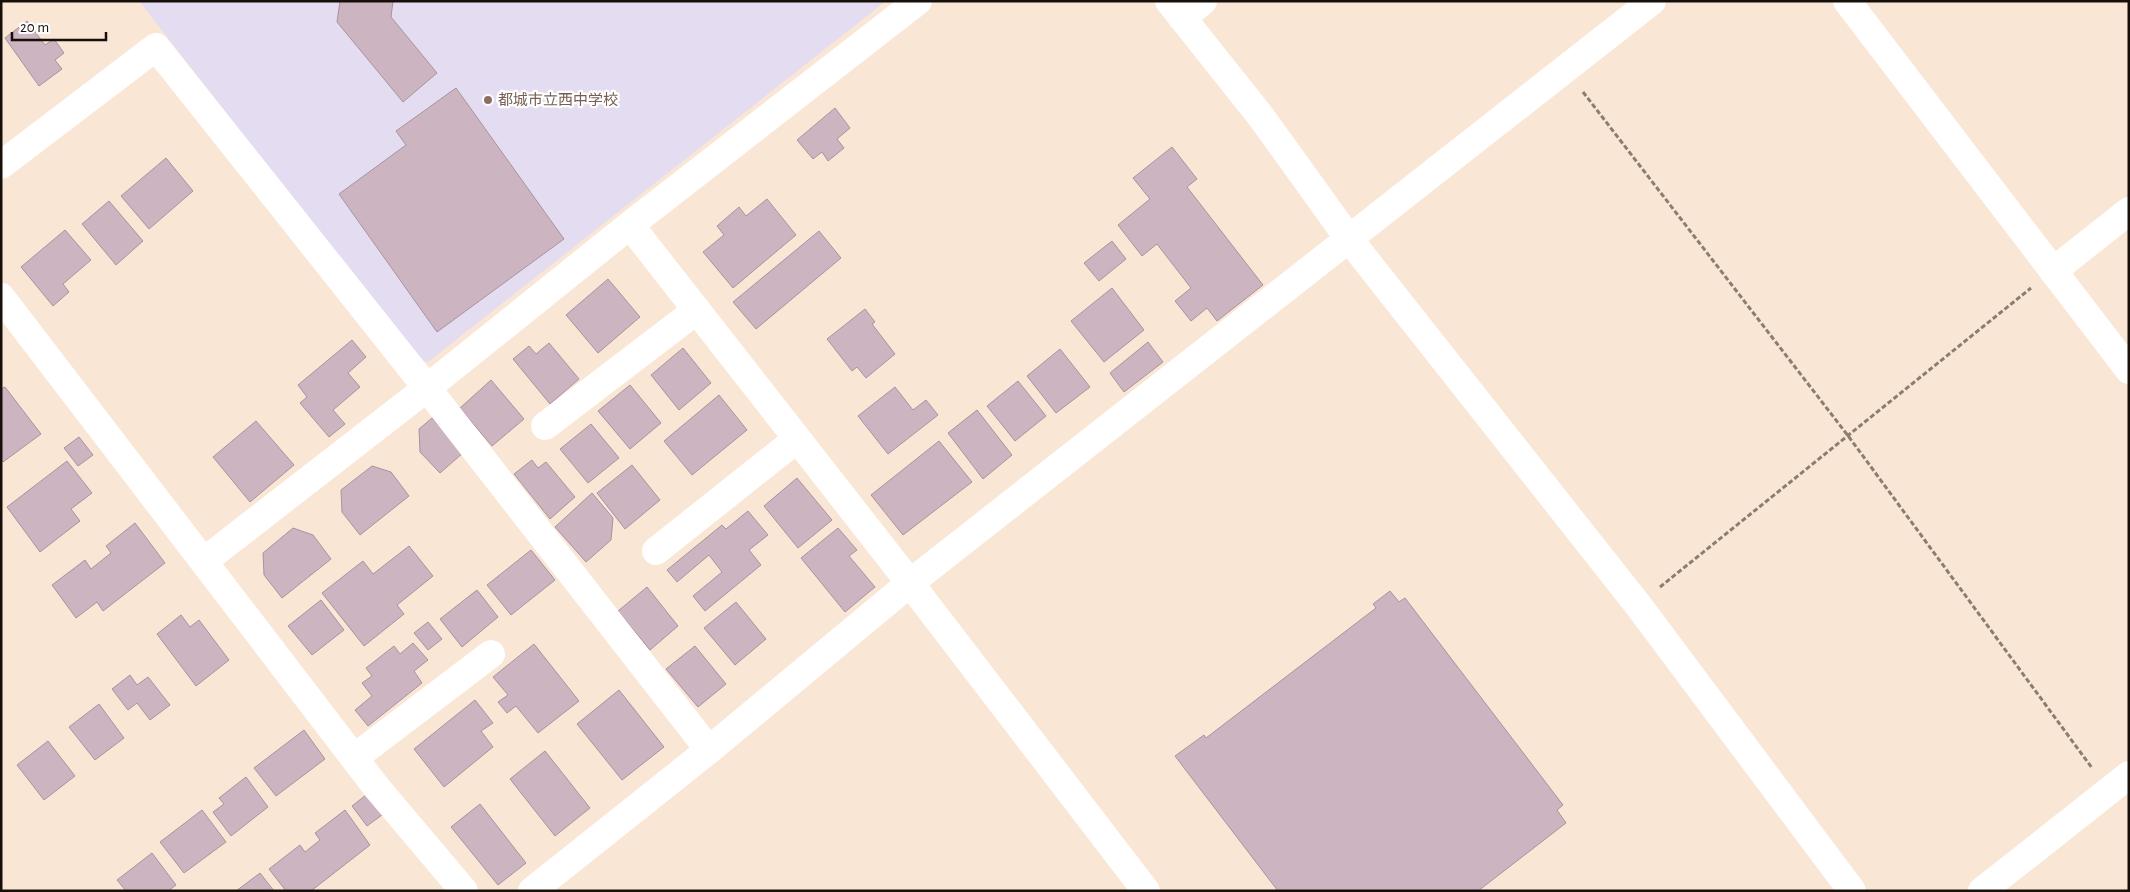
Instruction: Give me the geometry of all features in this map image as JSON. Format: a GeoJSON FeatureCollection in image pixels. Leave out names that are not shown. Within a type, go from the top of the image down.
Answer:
{"type":"FeatureCollection","features":[{"type":"Feature","properties":{"kind":"street"},"geometry":{"type":"LineString","coordinates":[[204,561],[918,1]]}},
{"type":"Feature","properties":{"kind":"street"},"geometry":{"type":"LineString","coordinates":[[1203,1],[1176,10],[1262,118],[1350,239],[1638,605],[1852,891]]}},
{"type":"Feature","properties":{"kind":"street"},"geometry":{"type":"LineString","coordinates":[[532,891],[710,750],[910,583],[1652,1]]}},
{"type":"Feature","properties":{"kind":"street"},"geometry":{"type":"LineString","coordinates":[[1847,1],[2129,370]]}},
{"type":"Feature","properties":{"kind":"street"},"geometry":{"type":"LineString","coordinates":[[1,165],[156,47],[427,388],[710,750]]}},
{"type":"Feature","properties":{"kind":"street"},"geometry":{"type":"LineString","coordinates":[[2053,271],[2129,211]]}},
{"type":"Feature","properties":{"kind":"street"},"geometry":{"type":"LineString","coordinates":[[630,225],[910,583],[1146,891]]}},
{"type":"Feature","properties":{"kind":"street"},"geometry":{"type":"LineString","coordinates":[[1,297],[354,758],[464,891]]}},
{"type":"Feature","properties":{"kind":"street"},"geometry":{"type":"LineString","coordinates":[[545,426],[697,310]]}},
{"type":"Feature","properties":{"kind":"street"},"geometry":{"type":"LineString","coordinates":[[656,551],[797,439]]}},
{"type":"Feature","properties":{"kind":"street"},"geometry":{"type":"LineString","coordinates":[[354,758],[492,654]]}},
{"type":"Feature","properties":{"kind":"street"},"geometry":{"type":"LineString","coordinates":[[1982,891],[2119,783]]}},
{"type":"Feature","properties":{"kind":"path"},"geometry":{"type":"LineString","coordinates":[[1566,70],[2119,783]]}},
{"type":"Feature","properties":{"kind":"path"},"geometry":{"type":"LineString","coordinates":[[1638,605],[2053,271]]}},
{"type":"Feature","properties":{"kind":"shaded area","name":"都城市立西中学校"},"geometry":{"type":"Polygon","coordinates":[[[139,1],[886,1],[428,362],[419,361],[139,1]]]}},
{"type":"Feature","properties":{"kind":"building"},"geometry":{"type":"Polygon","coordinates":[[[340,1],[393,1],[391,17],[437,73],[403,102],[337,22],[340,1]]]}},
{"type":"Feature","properties":{"kind":"building"},"geometry":{"type":"Polygon","coordinates":[[[27,21],[45,45],[54,39],[64,53],[55,60],[62,69],[39,86],[5,38],[27,21]]]}},
{"type":"Feature","properties":{"kind":"building"},"geometry":{"type":"Polygon","coordinates":[[[456,88],[564,239],[437,332],[339,194],[406,145],[396,131],[456,88]]]}},
{"type":"Feature","properties":{"kind":"building"},"geometry":{"type":"Polygon","coordinates":[[[835,108],[850,128],[837,139],[844,148],[828,161],[822,152],[813,159],[797,140],[835,108]]]}},
{"type":"Feature","properties":{"kind":"building"},"geometry":{"type":"Polygon","coordinates":[[[1172,147],[1197,179],[1187,187],[1263,285],[1217,321],[1207,308],[1191,321],[1175,301],[1191,288],[1157,244],[1142,256],[1118,225],[1150,199],[1133,178],[1172,147]]]}},
{"type":"Feature","properties":{"kind":"building"},"geometry":{"type":"Polygon","coordinates":[[[166,158],[193,191],[149,229],[121,196],[166,158]]]}},
{"type":"Feature","properties":{"kind":"building"},"geometry":{"type":"Polygon","coordinates":[[[767,199],[796,235],[733,288],[703,252],[724,235],[717,226],[739,207],[746,216],[767,199]]]}},
{"type":"Feature","properties":{"kind":"building"},"geometry":{"type":"Polygon","coordinates":[[[109,201],[143,241],[116,265],[82,224],[109,201]]]}},
{"type":"Feature","properties":{"kind":"building"},"geometry":{"type":"Polygon","coordinates":[[[65,230],[91,260],[63,284],[69,292],[53,306],[21,267],[65,230]]]}},
{"type":"Feature","properties":{"kind":"building"},"geometry":{"type":"Polygon","coordinates":[[[819,231],[841,258],[756,329],[733,302],[819,231]]]}},
{"type":"Feature","properties":{"kind":"building"},"geometry":{"type":"Polygon","coordinates":[[[1112,241],[1126,259],[1099,281],[1084,263],[1112,241]]]}},
{"type":"Feature","properties":{"kind":"building"},"geometry":{"type":"Polygon","coordinates":[[[608,279],[640,317],[598,353],[566,315],[608,279]]]}},
{"type":"Feature","properties":{"kind":"building"},"geometry":{"type":"Polygon","coordinates":[[[1112,288],[1144,330],[1104,362],[1071,321],[1112,288]]]}},
{"type":"Feature","properties":{"kind":"building"},"geometry":{"type":"Polygon","coordinates":[[[865,309],[875,322],[872,324],[895,354],[866,378],[857,367],[852,371],[827,339],[865,309]]]}},
{"type":"Feature","properties":{"kind":"building"},"geometry":{"type":"Polygon","coordinates":[[[352,340],[366,357],[348,373],[360,387],[333,410],[345,424],[329,437],[300,403],[307,397],[298,385],[352,340]]]}},
{"type":"Feature","properties":{"kind":"building"},"geometry":{"type":"Polygon","coordinates":[[[1148,342],[1163,362],[1124,392],[1110,373],[1148,342]]]}},
{"type":"Feature","properties":{"kind":"building"},"geometry":{"type":"Polygon","coordinates":[[[549,343],[579,379],[550,404],[513,359],[529,346],[536,354],[549,343]]]}},
{"type":"Feature","properties":{"kind":"building"},"geometry":{"type":"Polygon","coordinates":[[[683,348],[711,383],[679,410],[651,375],[683,348]]]}},
{"type":"Feature","properties":{"kind":"building"},"geometry":{"type":"Polygon","coordinates":[[[1060,349],[1090,387],[1056,413],[1027,376],[1060,349]]]}},
{"type":"Feature","properties":{"kind":"building"},"geometry":{"type":"Polygon","coordinates":[[[491,380],[524,419],[492,446],[460,408],[491,380]]]}},
{"type":"Feature","properties":{"kind":"building"},"geometry":{"type":"Polygon","coordinates":[[[1018,381],[1046,416],[1015,441],[987,406],[1018,381]]]}},
{"type":"Feature","properties":{"kind":"building"},"geometry":{"type":"Polygon","coordinates":[[[630,385],[661,423],[630,449],[598,411],[630,385]]]}},
{"type":"Feature","properties":{"kind":"building"},"geometry":{"type":"Polygon","coordinates":[[[5,387],[41,434],[3,462],[1,460],[1,389],[5,387]]]}},
{"type":"Feature","properties":{"kind":"building"},"geometry":{"type":"Polygon","coordinates":[[[895,387],[913,410],[926,400],[938,415],[888,454],[858,416],[895,387]]]}},
{"type":"Feature","properties":{"kind":"building"},"geometry":{"type":"Polygon","coordinates":[[[719,395],[747,430],[692,475],[664,441],[719,395]]]}},
{"type":"Feature","properties":{"kind":"building"},"geometry":{"type":"Polygon","coordinates":[[[977,410],[1012,455],[983,479],[948,433],[977,410]]]}},
{"type":"Feature","properties":{"kind":"building"},"geometry":{"type":"Polygon","coordinates":[[[432,418],[463,453],[440,473],[420,452],[419,429],[432,418]]]}},
{"type":"Feature","properties":{"kind":"building"},"geometry":{"type":"Polygon","coordinates":[[[256,421],[294,465],[250,502],[213,457],[256,421]]]}},
{"type":"Feature","properties":{"kind":"building"},"geometry":{"type":"Polygon","coordinates":[[[591,424],[619,458],[588,483],[560,449],[591,424]]]}},
{"type":"Feature","properties":{"kind":"building"},"geometry":{"type":"Polygon","coordinates":[[[79,437],[93,455],[78,466],[64,448],[79,437]]]}},
{"type":"Feature","properties":{"kind":"building"},"geometry":{"type":"Polygon","coordinates":[[[939,441],[972,482],[903,535],[871,495],[939,441]]]}},
{"type":"Feature","properties":{"kind":"building"},"geometry":{"type":"Polygon","coordinates":[[[532,460],[538,468],[546,462],[575,497],[550,519],[514,474],[532,460]]]}},
{"type":"Feature","properties":{"kind":"building"},"geometry":{"type":"Polygon","coordinates":[[[67,461],[92,493],[71,509],[80,521],[40,552],[7,507],[67,461]]]}},
{"type":"Feature","properties":{"kind":"building"},"geometry":{"type":"Polygon","coordinates":[[[632,465],[660,500],[625,529],[597,493],[632,465]]]}},
{"type":"Feature","properties":{"kind":"building"},"geometry":{"type":"Polygon","coordinates":[[[372,466],[391,472],[409,496],[360,535],[342,512],[341,490],[372,466]]]}},
{"type":"Feature","properties":{"kind":"building"},"geometry":{"type":"Polygon","coordinates":[[[797,478],[832,520],[798,548],[764,506],[797,478]]]}},
{"type":"Feature","properties":{"kind":"building"},"geometry":{"type":"Polygon","coordinates":[[[592,493],[613,518],[611,540],[586,562],[555,527],[592,493]]]}},
{"type":"Feature","properties":{"kind":"building"},"geometry":{"type":"Polygon","coordinates":[[[748,511],[768,535],[749,550],[761,565],[705,611],[693,596],[722,572],[709,555],[677,582],[667,570],[722,525],[726,529],[748,511]]]}},
{"type":"Feature","properties":{"kind":"building"},"geometry":{"type":"Polygon","coordinates":[[[135,523],[165,563],[103,611],[97,602],[76,618],[52,585],[85,560],[91,569],[111,553],[106,546],[135,523]]]}},
{"type":"Feature","properties":{"kind":"building"},"geometry":{"type":"Polygon","coordinates":[[[293,528],[313,535],[331,559],[282,598],[264,575],[263,553],[293,528]]]}},
{"type":"Feature","properties":{"kind":"building"},"geometry":{"type":"Polygon","coordinates":[[[838,528],[857,550],[849,556],[875,587],[845,612],[801,558],[838,528]]]}},
{"type":"Feature","properties":{"kind":"building"},"geometry":{"type":"Polygon","coordinates":[[[409,546],[433,576],[397,605],[404,614],[364,646],[322,593],[363,561],[373,574],[409,546]]]}},
{"type":"Feature","properties":{"kind":"building"},"geometry":{"type":"Polygon","coordinates":[[[531,550],[555,580],[511,615],[487,585],[531,550]]]}},
{"type":"Feature","properties":{"kind":"building"},"geometry":{"type":"Polygon","coordinates":[[[647,587],[678,626],[650,650],[618,611],[647,587]]]}},
{"type":"Feature","properties":{"kind":"building"},"geometry":{"type":"Polygon","coordinates":[[[477,590],[498,617],[462,647],[440,619],[477,590]]]}},
{"type":"Feature","properties":{"kind":"building"},"geometry":{"type":"Polygon","coordinates":[[[1390,591],[1399,602],[1405,598],[1563,805],[1557,810],[1566,823],[1478,891],[1278,891],[1175,756],[1204,735],[1206,738],[1376,608],[1373,604],[1390,591]]]}},
{"type":"Feature","properties":{"kind":"building"},"geometry":{"type":"Polygon","coordinates":[[[321,600],[344,630],[312,655],[288,626],[321,600]]]}},
{"type":"Feature","properties":{"kind":"building"},"geometry":{"type":"Polygon","coordinates":[[[736,602],[766,639],[735,665],[704,628],[736,602]]]}},
{"type":"Feature","properties":{"kind":"building"},"geometry":{"type":"Polygon","coordinates":[[[181,615],[190,627],[199,620],[229,660],[196,686],[157,634],[181,615]]]}},
{"type":"Feature","properties":{"kind":"building"},"geometry":{"type":"Polygon","coordinates":[[[428,622],[442,639],[428,650],[414,633],[428,622]]]}},
{"type":"Feature","properties":{"kind":"building"},"geometry":{"type":"Polygon","coordinates":[[[413,643],[428,660],[414,671],[422,683],[368,726],[355,710],[372,696],[362,683],[372,676],[366,668],[394,646],[400,654],[413,643]]]}},
{"type":"Feature","properties":{"kind":"building"},"geometry":{"type":"Polygon","coordinates":[[[534,644],[579,701],[538,733],[516,706],[507,713],[498,702],[508,695],[493,677],[534,644]]]}},
{"type":"Feature","properties":{"kind":"building"},"geometry":{"type":"Polygon","coordinates":[[[695,646],[726,684],[698,707],[666,669],[695,646]]]}},
{"type":"Feature","properties":{"kind":"building"},"geometry":{"type":"Polygon","coordinates":[[[130,675],[137,685],[148,677],[170,705],[150,720],[137,703],[128,710],[112,689],[130,675]]]}},
{"type":"Feature","properties":{"kind":"building"},"geometry":{"type":"Polygon","coordinates":[[[619,690],[664,747],[622,780],[577,724],[619,690]]]}},
{"type":"Feature","properties":{"kind":"building"},"geometry":{"type":"Polygon","coordinates":[[[475,700],[493,723],[481,731],[493,747],[444,787],[414,749],[475,700]]]}},
{"type":"Feature","properties":{"kind":"building"},"geometry":{"type":"Polygon","coordinates":[[[99,704],[124,738],[95,760],[69,727],[99,704]]]}},
{"type":"Feature","properties":{"kind":"building"},"geometry":{"type":"Polygon","coordinates":[[[304,730],[325,759],[276,796],[254,768],[304,730]]]}},
{"type":"Feature","properties":{"kind":"building"},"geometry":{"type":"Polygon","coordinates":[[[48,741],[75,776],[44,800],[17,765],[48,741]]]}},
{"type":"Feature","properties":{"kind":"building"},"geometry":{"type":"Polygon","coordinates":[[[545,751],[590,808],[555,836],[510,779],[545,751]]]}},
{"type":"Feature","properties":{"kind":"building"},"geometry":{"type":"Polygon","coordinates":[[[246,777],[268,807],[231,836],[213,812],[224,804],[219,798],[246,777]]]}},
{"type":"Feature","properties":{"kind":"building"},"geometry":{"type":"Polygon","coordinates":[[[366,795],[382,815],[367,826],[352,806],[366,795]]]}},
{"type":"Feature","properties":{"kind":"building"},"geometry":{"type":"Polygon","coordinates":[[[480,804],[526,863],[498,885],[451,827],[480,804]]]}},
{"type":"Feature","properties":{"kind":"building"},"geometry":{"type":"Polygon","coordinates":[[[202,810],[226,842],[184,873],[160,842],[202,810]]]}},
{"type":"Feature","properties":{"kind":"building"},"geometry":{"type":"Polygon","coordinates":[[[345,810],[370,845],[311,891],[286,891],[269,869],[300,845],[305,852],[320,840],[315,833],[345,810]]]}},
{"type":"Feature","properties":{"kind":"building"},"geometry":{"type":"Polygon","coordinates":[[[152,853],[176,885],[168,891],[126,891],[117,880],[152,853]]]}},
{"type":"Feature","properties":{"kind":"building"},"geometry":{"type":"Polygon","coordinates":[[[260,873],[274,891],[236,891],[260,873]]]}},
{"type":"Feature","properties":{"kind":"place","name":"都城市立西中学校"},"geometry":{"type":"Point","coordinates":[488,100]}}]}
